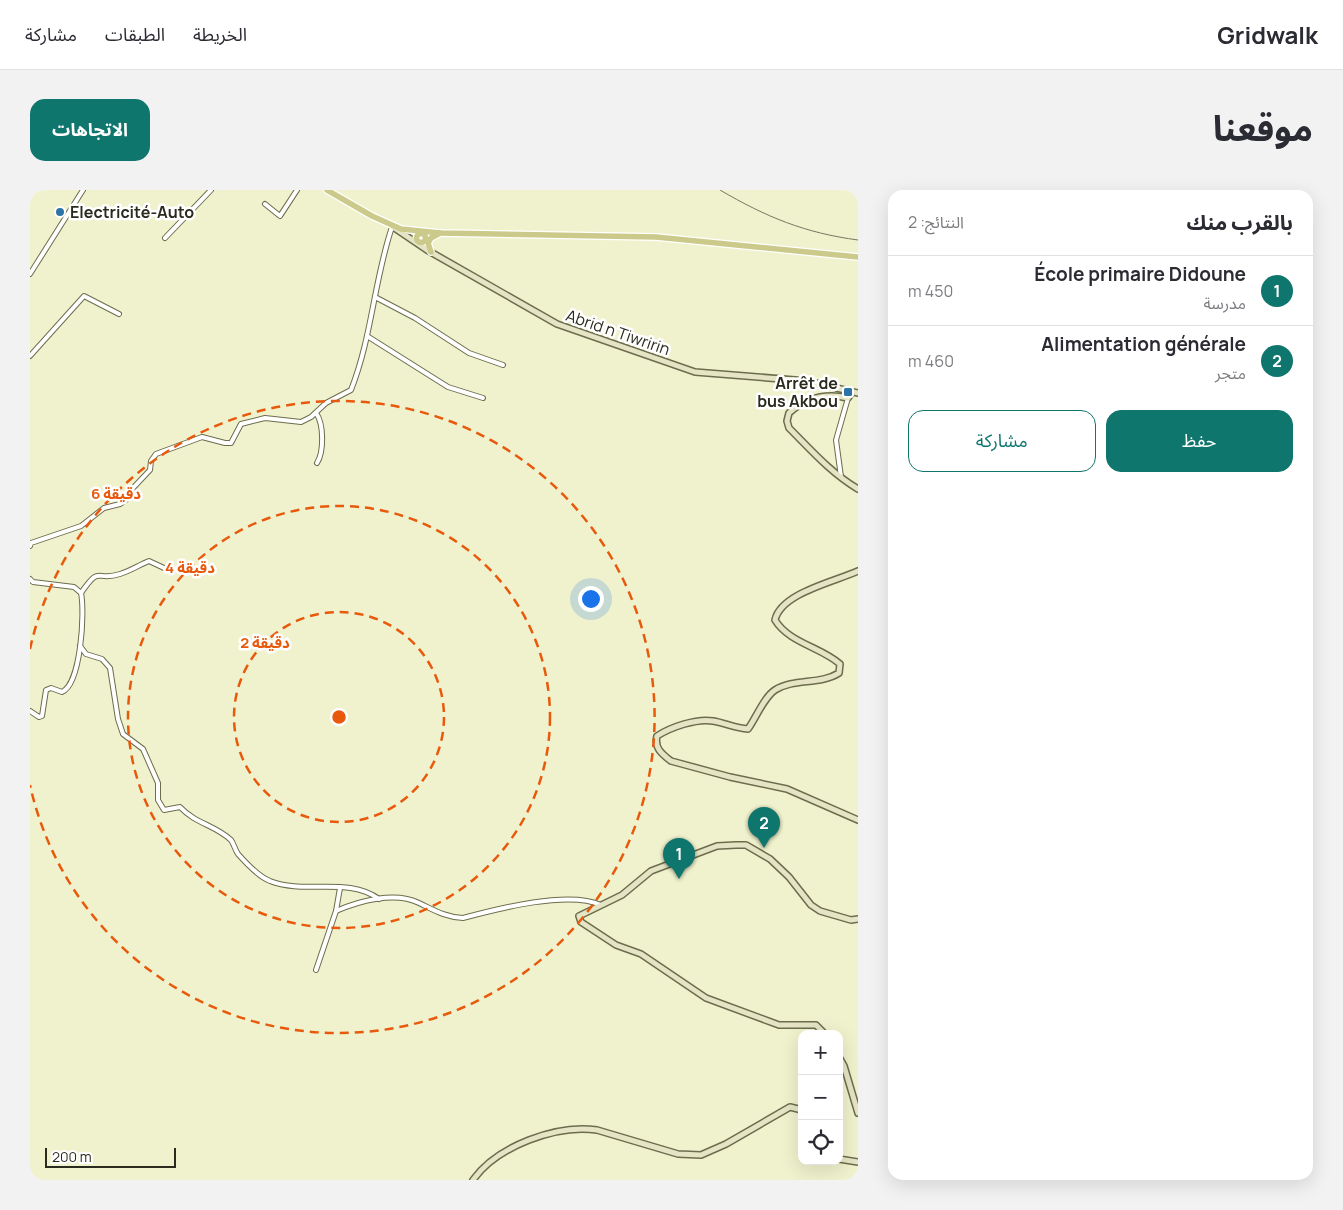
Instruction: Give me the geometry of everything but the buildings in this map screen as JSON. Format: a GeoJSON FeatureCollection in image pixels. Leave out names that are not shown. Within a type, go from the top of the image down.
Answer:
{"type":"FeatureCollection","features":[{"type":"Feature","properties":{"kind":"main road"},"geometry":{"type":"LineString","coordinates":[[327,190],[392,227],[440,233],[656,237],[858,257]]}},
{"type":"Feature","properties":{"kind":"main road"},"geometry":{"type":"LineString","coordinates":[[416,230],[425,238],[431,252]]}},
{"type":"Feature","properties":{"kind":"main road"},"geometry":{"type":"LineString","coordinates":[[425,238],[431,238],[440,233]]}},
{"type":"Feature","properties":{"kind":"street"},"geometry":{"type":"LineString","coordinates":[[30,274],[83,190]]}},
{"type":"Feature","properties":{"kind":"street"},"geometry":{"type":"LineString","coordinates":[[165,238],[211,190]]}},
{"type":"Feature","properties":{"kind":"street"},"geometry":{"type":"LineString","coordinates":[[265,204],[280,216],[297,190]]}},
{"type":"Feature","properties":{"kind":"street"},"geometry":{"type":"LineString","coordinates":[[30,546],[32,542],[44,537],[81,526],[104,508],[120,504],[127,499],[133,488],[150,470],[151,460],[156,454],[202,437],[231,443],[241,424],[251,420],[265,418],[301,422],[316,413],[326,403],[351,390],[367,336],[385,246],[392,227]]}},
{"type":"Feature","properties":{"kind":"street","name":"Abrid n Tiwririn"},"geometry":{"type":"LineString","coordinates":[[392,227],[431,252],[557,324],[695,372],[807,381],[855,392]]}},
{"type":"Feature","properties":{"kind":"street"},"geometry":{"type":"LineString","coordinates":[[30,356],[84,296],[120,314]]}},
{"type":"Feature","properties":{"kind":"street"},"geometry":{"type":"LineString","coordinates":[[375,297],[415,318],[469,353],[503,365]]}},
{"type":"Feature","properties":{"kind":"street"},"geometry":{"type":"LineString","coordinates":[[367,336],[448,387],[484,398]]}},
{"type":"Feature","properties":{"kind":"street"},"geometry":{"type":"LineString","coordinates":[[842,479],[836,440],[848,398],[855,392]]}},
{"type":"Feature","properties":{"kind":"street"},"geometry":{"type":"LineString","coordinates":[[848,398],[824,395],[810,400],[789,413],[787,421],[790,428],[842,479],[858,489]]}},
{"type":"Feature","properties":{"kind":"street"},"geometry":{"type":"LineString","coordinates":[[316,413],[320,418],[321,452],[317,463]]}},
{"type":"Feature","properties":{"kind":"street"},"geometry":{"type":"LineString","coordinates":[[30,711],[39,718],[42,716],[48,688],[62,692],[66,690],[72,680],[80,646],[81,593],[90,580],[100,574],[117,575],[149,561],[164,568]]}},
{"type":"Feature","properties":{"kind":"street"},"geometry":{"type":"LineString","coordinates":[[858,571],[798,595],[777,612],[775,620],[780,628],[801,642],[831,656],[840,664],[839,673],[832,677],[806,680],[774,690],[748,728],[736,728],[702,720],[664,731],[657,736],[656,741],[663,755],[671,761],[730,777],[787,789],[858,820]]}},
{"type":"Feature","properties":{"kind":"street"},"geometry":{"type":"LineString","coordinates":[[30,579],[33,582],[74,587],[81,593]]}},
{"type":"Feature","properties":{"kind":"street"},"geometry":{"type":"LineString","coordinates":[[80,646],[86,654],[102,658],[110,668],[118,719],[123,734],[142,749],[158,783],[158,800],[164,810],[180,807],[190,818],[209,826],[232,841],[237,852],[271,881],[310,888],[340,888],[370,892],[379,899]]}},
{"type":"Feature","properties":{"kind":"street"},"geometry":{"type":"LineString","coordinates":[[821,1030],[816,1025],[779,1024],[734,1010],[706,998],[648,958],[616,945],[581,922],[579,916],[622,895],[651,871],[717,846],[746,845],[770,860],[788,876],[811,905],[820,911],[851,920],[858,919]]}},
{"type":"Feature","properties":{"kind":"street"},"geometry":{"type":"LineString","coordinates":[[316,970],[336,911],[340,888]]}},
{"type":"Feature","properties":{"kind":"street"},"geometry":{"type":"LineString","coordinates":[[336,911],[364,900],[379,899],[417,902],[451,917],[462,918],[518,906],[572,900],[590,900],[601,905]]}},
{"type":"Feature","properties":{"kind":"street"},"geometry":{"type":"LineString","coordinates":[[843,1064],[858,1113]]}},
{"type":"Feature","properties":{"kind":"street"},"geometry":{"type":"LineString","coordinates":[[473,1180],[497,1156],[559,1130],[581,1128],[597,1130],[690,1156],[712,1151],[790,1107],[798,1109]]}},
{"type":"Feature","properties":{"kind":"street"},"geometry":{"type":"LineString","coordinates":[[843,1160],[858,1162]]}},
{"type":"Feature","properties":{"kind":"railway"},"geometry":{"type":"LineString","coordinates":[[720,190],[770,216],[786,222],[821,233],[858,240]]}},
{"type":"Feature","properties":{"kind":"place","name":"Electricité-Auto"},"geometry":{"type":"Point","coordinates":[60,212]}},
{"type":"Feature","properties":{"kind":"place","name":"Arrêt de bus Akbou"},"geometry":{"type":"Point","coordinates":[848,392]}},
{"type":"Feature","properties":{"kind":"place","name":"Alimentation générale"},"geometry":{"type":"Point","coordinates":[764,848]}},
{"type":"Feature","properties":{"kind":"place","name":"École primaire Didoune"},"geometry":{"type":"Point","coordinates":[679,879]}}]}
